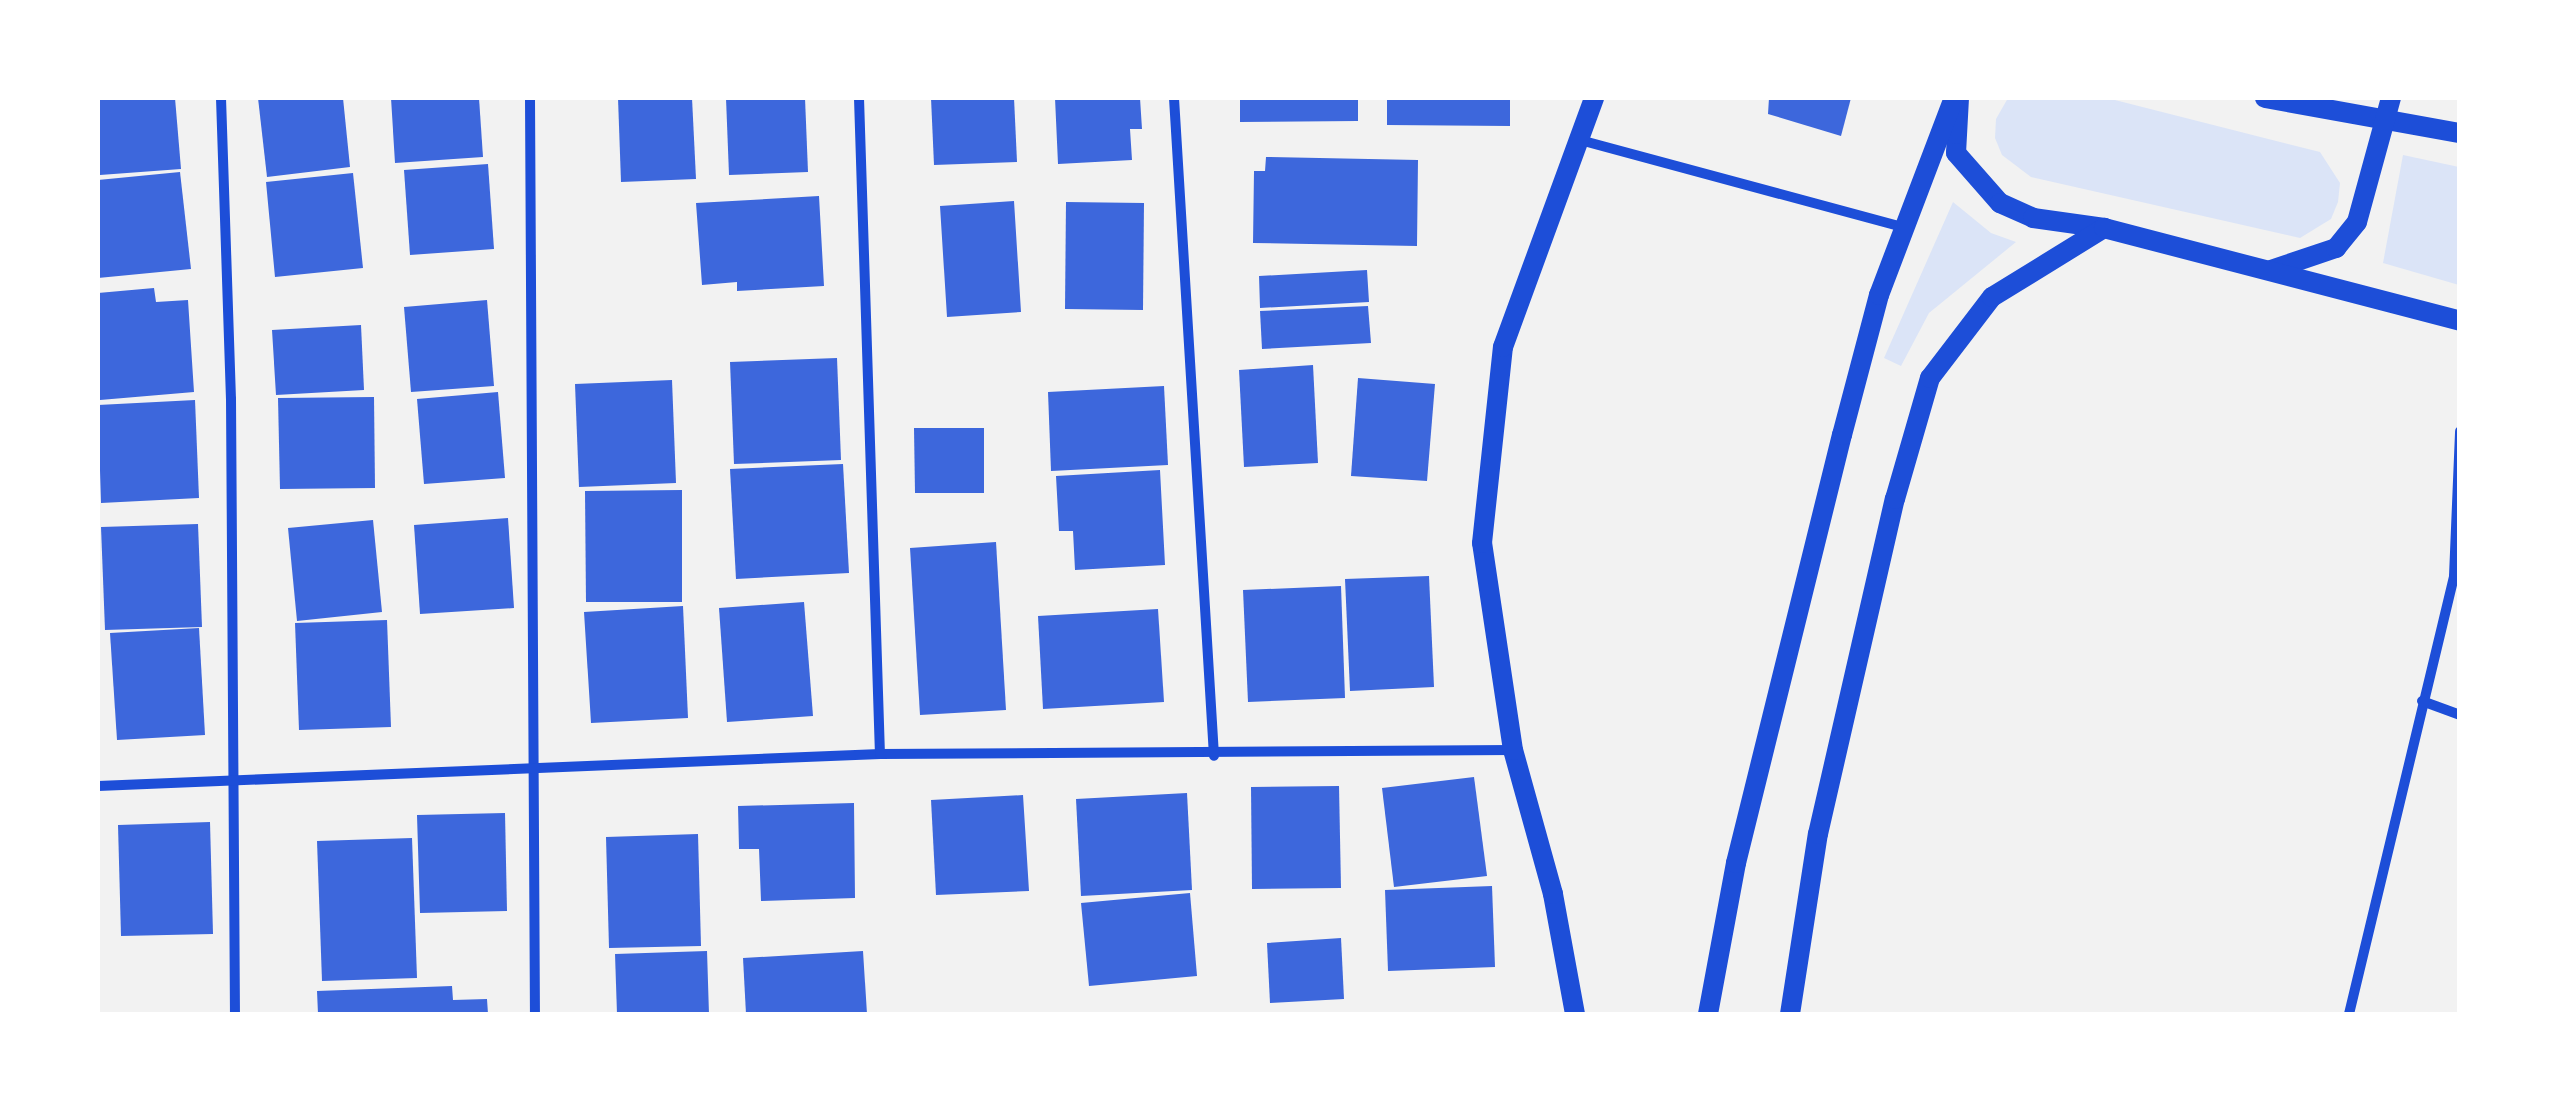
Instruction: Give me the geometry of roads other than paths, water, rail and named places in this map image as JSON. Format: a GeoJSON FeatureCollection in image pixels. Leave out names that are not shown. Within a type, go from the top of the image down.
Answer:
{"type":"FeatureCollection","features":[{"type":"Feature","properties":{"kind":"main road"},"geometry":{"type":"LineString","coordinates":[[1575,1014],[1553,894],[1513,750],[1482,543],[1503,348],[1594,98]]}},
{"type":"Feature","properties":{"kind":"main road"},"geometry":{"type":"LineString","coordinates":[[1708,1014],[1741,844],[1846,418],[1902,227],[1957,98]]}},
{"type":"Feature","properties":{"kind":"main road"},"geometry":{"type":"LineString","coordinates":[[1957,98],[1956,153],[2000,203],[2033,218],[2104,228],[2460,321]]}},
{"type":"Feature","properties":{"kind":"main road"},"geometry":{"type":"LineString","coordinates":[[2265,98],[2390,108],[2460,133]]}},
{"type":"Feature","properties":{"kind":"main road"},"geometry":{"type":"LineString","coordinates":[[2272,270],[2336,248],[2358,222],[2390,108]]}},
{"type":"Feature","properties":{"kind":"main road"},"geometry":{"type":"LineString","coordinates":[[1790,1014],[1818,834],[1895,499],[1930,378],[1992,297],[2104,228]]}},
{"type":"Feature","properties":{"kind":"street"},"geometry":{"type":"LineString","coordinates":[[221,98],[231,399],[230,783],[235,1014]]}},
{"type":"Feature","properties":{"kind":"street"},"geometry":{"type":"LineString","coordinates":[[530,98],[530,773],[536,1014]]}},
{"type":"Feature","properties":{"kind":"street"},"geometry":{"type":"LineString","coordinates":[[859,98],[880,754]]}},
{"type":"Feature","properties":{"kind":"street"},"geometry":{"type":"LineString","coordinates":[[1174,98],[1214,756]]}},
{"type":"Feature","properties":{"kind":"street"},"geometry":{"type":"LineString","coordinates":[[1580,140],[1902,227]]}},
{"type":"Feature","properties":{"kind":"street"},"geometry":{"type":"LineString","coordinates":[[2350,1014],[2422,700],[2456,573],[2460,431]]}},
{"type":"Feature","properties":{"kind":"street"},"geometry":{"type":"LineString","coordinates":[[2422,700],[2460,715]]}},
{"type":"Feature","properties":{"kind":"street"},"geometry":{"type":"LineString","coordinates":[[98,786],[530,773],[880,754],[1214,756],[1513,750]]}}]}
